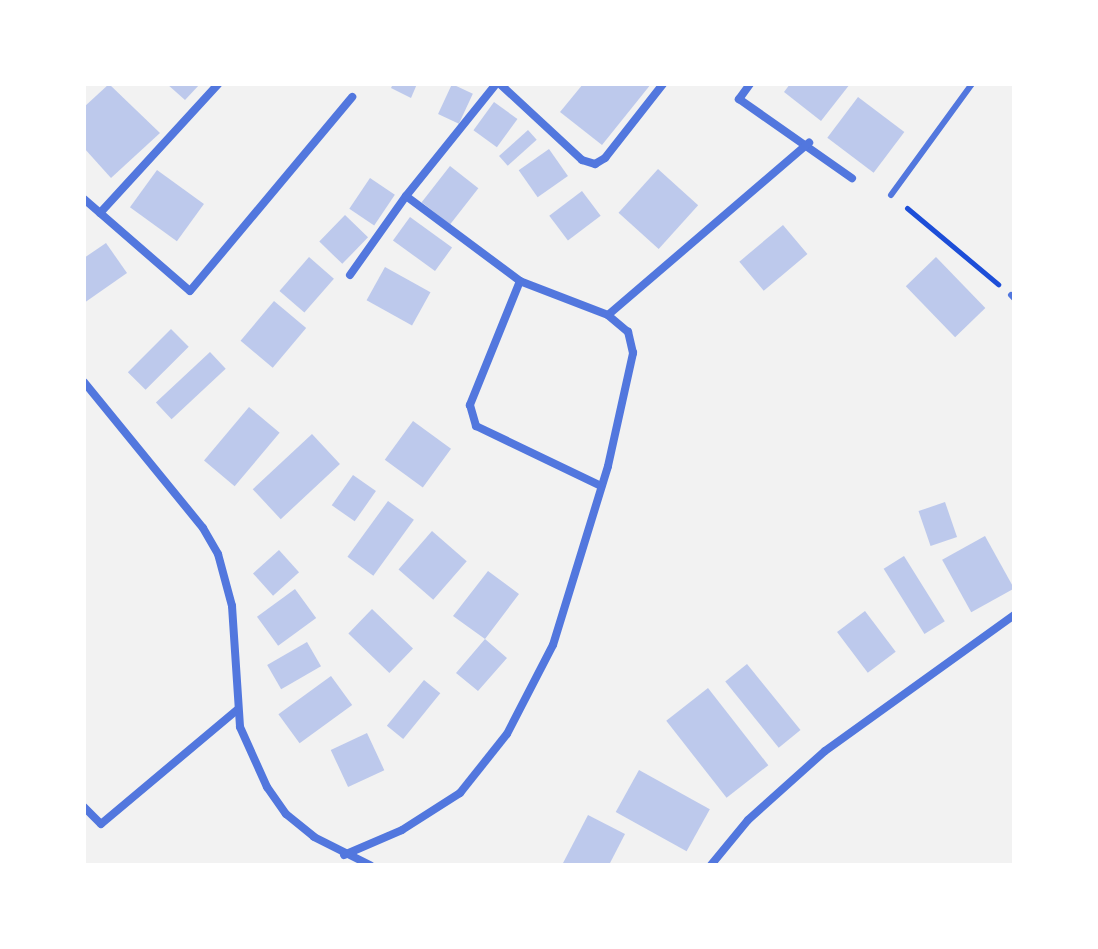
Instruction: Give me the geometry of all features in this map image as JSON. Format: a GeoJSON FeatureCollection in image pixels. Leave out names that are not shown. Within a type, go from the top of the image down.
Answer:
{"type":"FeatureCollection","features":[{"type":"Feature","properties":{"kind":"street"},"geometry":{"type":"LineString","coordinates":[[100,213],[218,84]]}},
{"type":"Feature","properties":{"kind":"street"},"geometry":{"type":"LineString","coordinates":[[350,275],[406,196],[498,84],[582,160],[595,164],[605,158],[663,84]]}},
{"type":"Feature","properties":{"kind":"street"},"geometry":{"type":"LineString","coordinates":[[750,84],[739,99],[809,143],[852,178]]}},
{"type":"Feature","properties":{"kind":"street"},"geometry":{"type":"LineString","coordinates":[[84,199],[190,291],[352,97]]}},
{"type":"Feature","properties":{"kind":"street"},"geometry":{"type":"LineString","coordinates":[[608,315],[809,143]]}},
{"type":"Feature","properties":{"kind":"street"},"geometry":{"type":"LineString","coordinates":[[344,855],[402,830],[460,793],[507,734],[553,645],[601,486],[633,353],[628,332],[608,315],[520,281],[406,196]]}},
{"type":"Feature","properties":{"kind":"street"},"geometry":{"type":"LineString","coordinates":[[520,281],[470,405],[476,426],[601,486]]}},
{"type":"Feature","properties":{"kind":"street"},"geometry":{"type":"LineString","coordinates":[[84,382],[203,528],[218,554],[232,606],[237,710],[250,756],[286,814],[344,855],[370,865]]}},
{"type":"Feature","properties":{"kind":"street"},"geometry":{"type":"LineString","coordinates":[[711,865],[748,820],[825,751],[1014,615]]}},
{"type":"Feature","properties":{"kind":"street"},"geometry":{"type":"LineString","coordinates":[[84,807],[101,824],[237,710]]}},
{"type":"Feature","properties":{"kind":"lane"},"geometry":{"type":"LineString","coordinates":[[891,195],[972,84]]}},
{"type":"Feature","properties":{"kind":"path"},"geometry":{"type":"LineString","coordinates":[[891,195],[1012,296]]}},
{"type":"Feature","properties":{"kind":"building"},"geometry":{"type":"Polygon","coordinates":[[[109,84],[160,133],[111,178],[84,148],[84,107],[109,84]]]}},
{"type":"Feature","properties":{"kind":"building"},"geometry":{"type":"Polygon","coordinates":[[[167,84],[200,84],[185,100],[167,84]]]}},
{"type":"Feature","properties":{"kind":"building"},"geometry":{"type":"Polygon","coordinates":[[[393,84],[417,84],[411,98],[391,88],[393,84]]]}},
{"type":"Feature","properties":{"kind":"building"},"geometry":{"type":"Polygon","coordinates":[[[452,84],[473,94],[459,124],[438,114],[452,84]]]}},
{"type":"Feature","properties":{"kind":"building"},"geometry":{"type":"Polygon","coordinates":[[[583,84],[651,84],[602,145],[560,112],[583,84]]]}},
{"type":"Feature","properties":{"kind":"building"},"geometry":{"type":"Polygon","coordinates":[[[790,84],[850,84],[821,121],[784,92],[790,84]]]}},
{"type":"Feature","properties":{"kind":"building"},"geometry":{"type":"Polygon","coordinates":[[[858,97],[904,132],[874,173],[827,138],[858,97]]]}},
{"type":"Feature","properties":{"kind":"building"},"geometry":{"type":"Polygon","coordinates":[[[494,102],[517,119],[497,147],[473,130],[494,102]]]}},
{"type":"Feature","properties":{"kind":"building"},"geometry":{"type":"Polygon","coordinates":[[[528,130],[537,140],[508,166],[499,156],[528,130]]]}},
{"type":"Feature","properties":{"kind":"building"},"geometry":{"type":"Polygon","coordinates":[[[549,149],[568,176],[538,197],[519,170],[549,149]]]}},
{"type":"Feature","properties":{"kind":"building"},"geometry":{"type":"Polygon","coordinates":[[[450,166],[478,188],[450,224],[422,202],[450,166]]]}},
{"type":"Feature","properties":{"kind":"building"},"geometry":{"type":"Polygon","coordinates":[[[658,169],[698,205],[659,249],[619,213],[658,169]]]}},
{"type":"Feature","properties":{"kind":"building"},"geometry":{"type":"Polygon","coordinates":[[[157,170],[204,204],[177,241],[130,207],[157,170]]]}},
{"type":"Feature","properties":{"kind":"building"},"geometry":{"type":"Polygon","coordinates":[[[370,178],[395,195],[374,225],[349,209],[370,178]]]}},
{"type":"Feature","properties":{"kind":"building"},"geometry":{"type":"Polygon","coordinates":[[[582,191],[601,216],[568,240],[549,216],[582,191]]]}},
{"type":"Feature","properties":{"kind":"building"},"geometry":{"type":"Polygon","coordinates":[[[345,215],[368,237],[342,264],[319,242],[345,215]]]}},
{"type":"Feature","properties":{"kind":"building"},"geometry":{"type":"Polygon","coordinates":[[[410,217],[452,248],[435,271],[393,240],[410,217]]]}},
{"type":"Feature","properties":{"kind":"building"},"geometry":{"type":"Polygon","coordinates":[[[783,225],[807,254],[764,291],[739,262],[783,225]]]}},
{"type":"Feature","properties":{"kind":"building"},"geometry":{"type":"Polygon","coordinates":[[[106,243],[127,273],[84,303],[84,258],[106,243]]]}},
{"type":"Feature","properties":{"kind":"building"},"geometry":{"type":"Polygon","coordinates":[[[309,257],[334,279],[304,313],[279,291],[309,257]]]}},
{"type":"Feature","properties":{"kind":"building"},"geometry":{"type":"Polygon","coordinates":[[[936,257],[985,308],[955,337],[906,286],[936,257]]]}},
{"type":"Feature","properties":{"kind":"building"},"geometry":{"type":"Polygon","coordinates":[[[385,267],[430,292],[412,325],[367,300],[385,267]]]}},
{"type":"Feature","properties":{"kind":"building"},"geometry":{"type":"Polygon","coordinates":[[[274,301],[306,328],[273,368],[241,341],[274,301]]]}},
{"type":"Feature","properties":{"kind":"building"},"geometry":{"type":"Polygon","coordinates":[[[171,329],[189,347],[146,390],[128,372],[171,329]]]}},
{"type":"Feature","properties":{"kind":"building"},"geometry":{"type":"Polygon","coordinates":[[[210,352],[226,369],[172,419],[156,402],[210,352]]]}},
{"type":"Feature","properties":{"kind":"building"},"geometry":{"type":"Polygon","coordinates":[[[249,407],[280,433],[235,486],[204,461],[249,407]]]}},
{"type":"Feature","properties":{"kind":"building"},"geometry":{"type":"Polygon","coordinates":[[[413,421],[451,449],[423,487],[385,460],[413,421]]]}},
{"type":"Feature","properties":{"kind":"building"},"geometry":{"type":"Polygon","coordinates":[[[312,434],[340,464],[281,519],[253,489],[312,434]]]}},
{"type":"Feature","properties":{"kind":"building"},"geometry":{"type":"Polygon","coordinates":[[[353,475],[376,491],[355,521],[332,505],[353,475]]]}},
{"type":"Feature","properties":{"kind":"building"},"geometry":{"type":"Polygon","coordinates":[[[388,501],[414,520],[373,576],[347,557],[388,501]]]}},
{"type":"Feature","properties":{"kind":"building"},"geometry":{"type":"Polygon","coordinates":[[[945,502],[957,537],[931,546],[919,511],[945,502]]]}},
{"type":"Feature","properties":{"kind":"building"},"geometry":{"type":"Polygon","coordinates":[[[432,531],[467,561],[433,600],[399,569],[432,531]]]}},
{"type":"Feature","properties":{"kind":"building"},"geometry":{"type":"Polygon","coordinates":[[[985,536],[1014,589],[971,612],[942,560],[985,536]]]}},
{"type":"Feature","properties":{"kind":"building"},"geometry":{"type":"Polygon","coordinates":[[[279,550],[299,572],[273,596],[253,573],[279,550]]]}},
{"type":"Feature","properties":{"kind":"building"},"geometry":{"type":"Polygon","coordinates":[[[904,556],[945,621],[924,634],[884,569],[904,556]]]}},
{"type":"Feature","properties":{"kind":"building"},"geometry":{"type":"Polygon","coordinates":[[[488,571],[519,594],[485,639],[453,616],[488,571]]]}},
{"type":"Feature","properties":{"kind":"building"},"geometry":{"type":"Polygon","coordinates":[[[295,589],[316,618],[278,646],[257,617],[295,589]]]}},
{"type":"Feature","properties":{"kind":"building"},"geometry":{"type":"Polygon","coordinates":[[[372,609],[413,649],[389,673],[348,633],[372,609]]]}},
{"type":"Feature","properties":{"kind":"building"},"geometry":{"type":"Polygon","coordinates":[[[865,611],[896,652],[868,673],[837,632],[865,611]]]}},
{"type":"Feature","properties":{"kind":"building"},"geometry":{"type":"Polygon","coordinates":[[[485,639],[507,658],[478,691],[456,673],[485,639]]]}},
{"type":"Feature","properties":{"kind":"building"},"geometry":{"type":"Polygon","coordinates":[[[307,642],[321,666],[281,689],[267,665],[307,642]]]}},
{"type":"Feature","properties":{"kind":"building"},"geometry":{"type":"Polygon","coordinates":[[[747,664],[800,730],[779,748],[725,682],[747,664]]]}},
{"type":"Feature","properties":{"kind":"building"},"geometry":{"type":"Polygon","coordinates":[[[331,676],[352,705],[300,743],[278,714],[331,676]]]}},
{"type":"Feature","properties":{"kind":"building"},"geometry":{"type":"Polygon","coordinates":[[[424,680],[440,693],[403,739],[387,726],[424,680]]]}},
{"type":"Feature","properties":{"kind":"building"},"geometry":{"type":"Polygon","coordinates":[[[708,688],[768,765],[727,798],[666,721],[708,688]]]}},
{"type":"Feature","properties":{"kind":"building"},"geometry":{"type":"Polygon","coordinates":[[[367,733],[384,770],[348,787],[331,750],[367,733]]]}},
{"type":"Feature","properties":{"kind":"building"},"geometry":{"type":"Polygon","coordinates":[[[639,770],[710,809],[687,851],[616,812],[639,770]]]}},
{"type":"Feature","properties":{"kind":"building"},"geometry":{"type":"Polygon","coordinates":[[[588,815],[625,834],[609,865],[562,865],[588,815]]]}}]}
